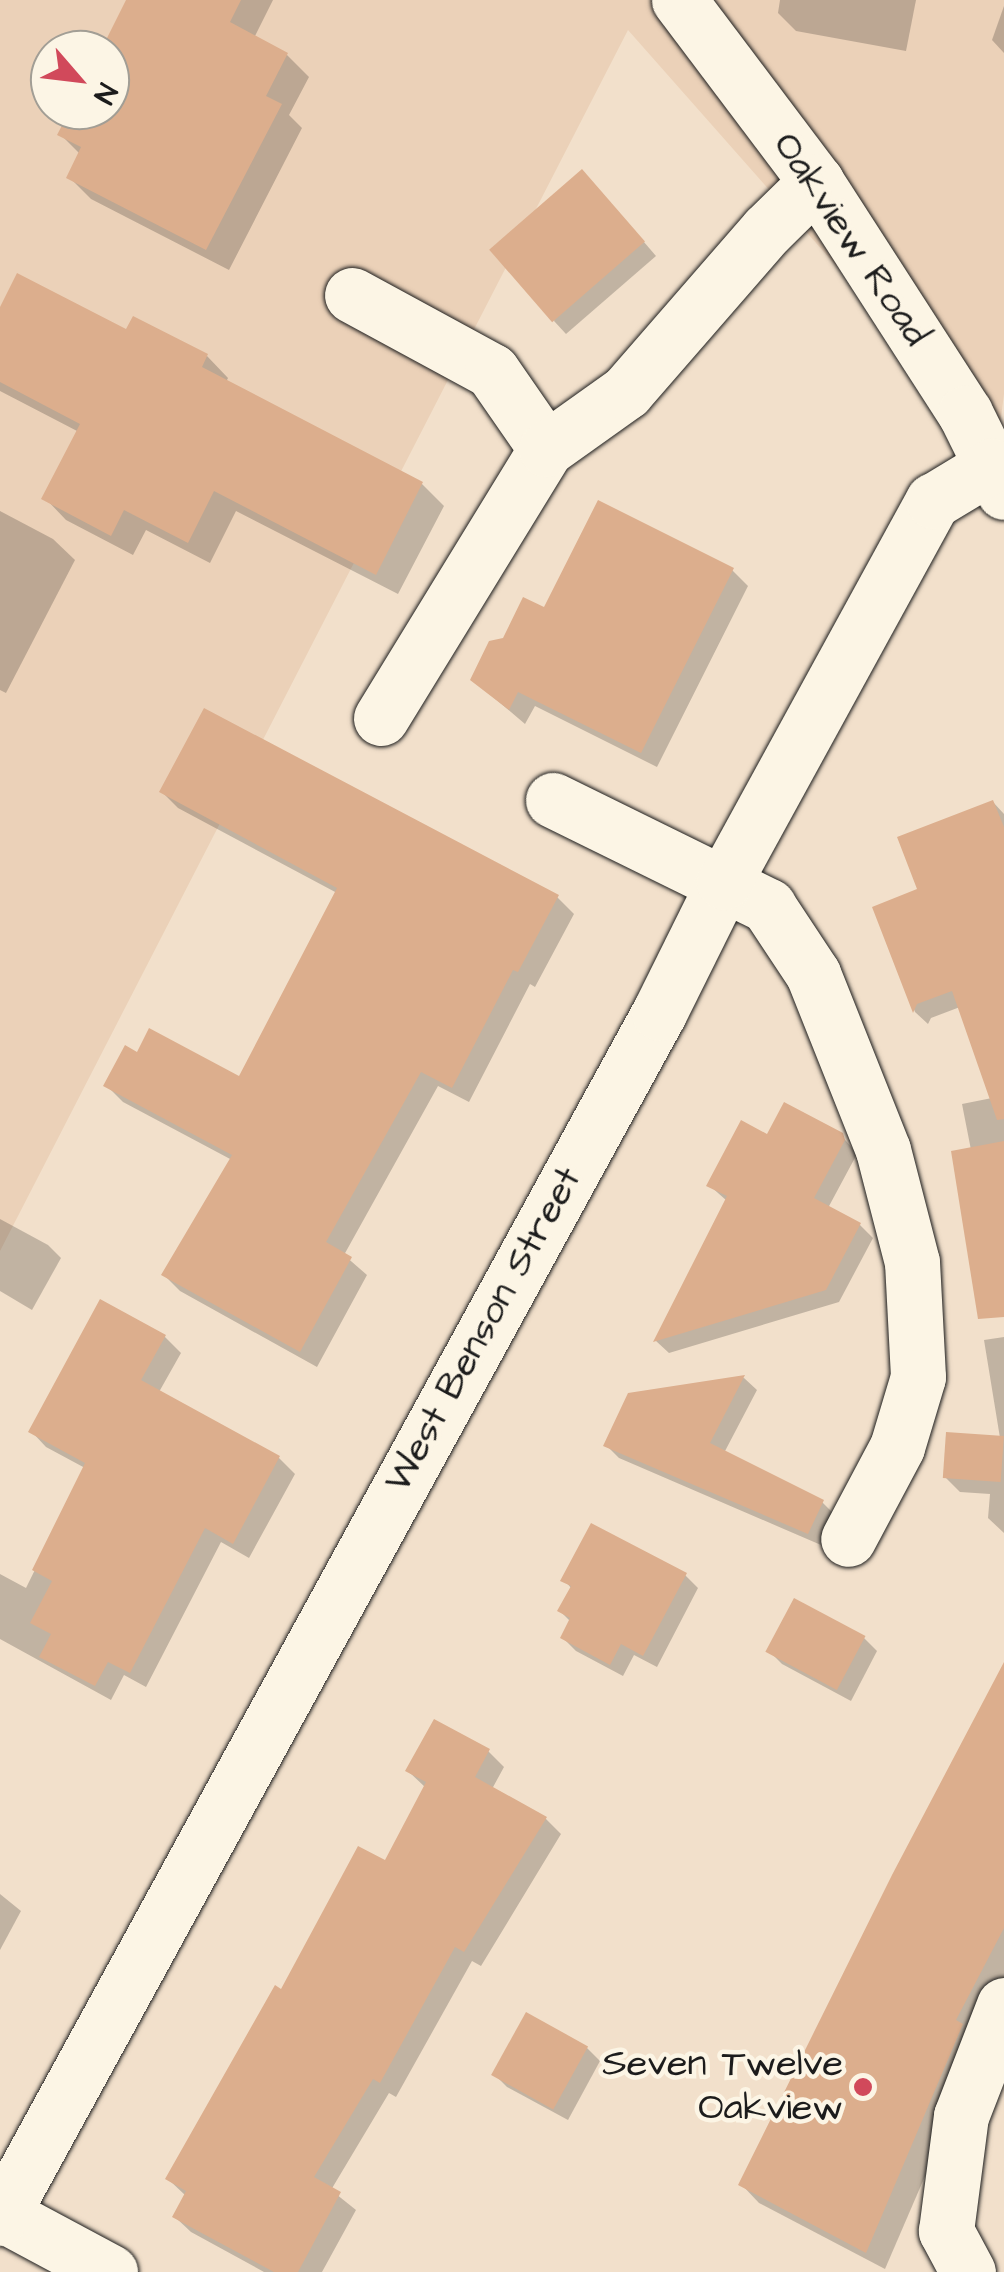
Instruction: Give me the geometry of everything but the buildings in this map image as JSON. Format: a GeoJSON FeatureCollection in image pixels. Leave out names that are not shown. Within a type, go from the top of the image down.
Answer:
{"type":"FeatureCollection","features":[{"type":"Feature","properties":{"kind":"street","name":"Oakview Road"},"geometry":{"type":"LineString","coordinates":[[679,0],[816,182],[965,413],[997,479]]}},
{"type":"Feature","properties":{"kind":"street"},"geometry":{"type":"LineString","coordinates":[[381,718],[546,449],[626,392],[767,230],[816,182]]}},
{"type":"Feature","properties":{"kind":"street"},"geometry":{"type":"LineString","coordinates":[[352,295],[492,370],[546,449]]}},
{"type":"Feature","properties":{"kind":"street","name":"West Benson Street"},"geometry":{"type":"LineString","coordinates":[[1,2215],[659,1013],[724,882],[932,500],[997,479]]}},
{"type":"Feature","properties":{"kind":"street"},"geometry":{"type":"LineString","coordinates":[[553,800],[768,906],[813,974],[883,1150],[912,1262],[918,1378],[897,1447],[848,1539]]}},
{"type":"Feature","properties":{"kind":"street"},"geometry":{"type":"LineString","coordinates":[[968,2272],[946,2232],[958,2136],[961,2116],[1004,2005]]}},
{"type":"Feature","properties":{"kind":"street"},"geometry":{"type":"LineString","coordinates":[[1,2215],[110,2272]]}},
{"type":"Feature","properties":{"kind":"shaded area"},"geometry":{"type":"Polygon","coordinates":[[[0,0],[1004,0],[1004,394],[997,448],[628,30],[0,1251],[0,0]]]}},
{"type":"Feature","properties":{"kind":"place","name":"Seven Twelve Oakview"},"geometry":{"type":"Point","coordinates":[863,2087]}}]}
